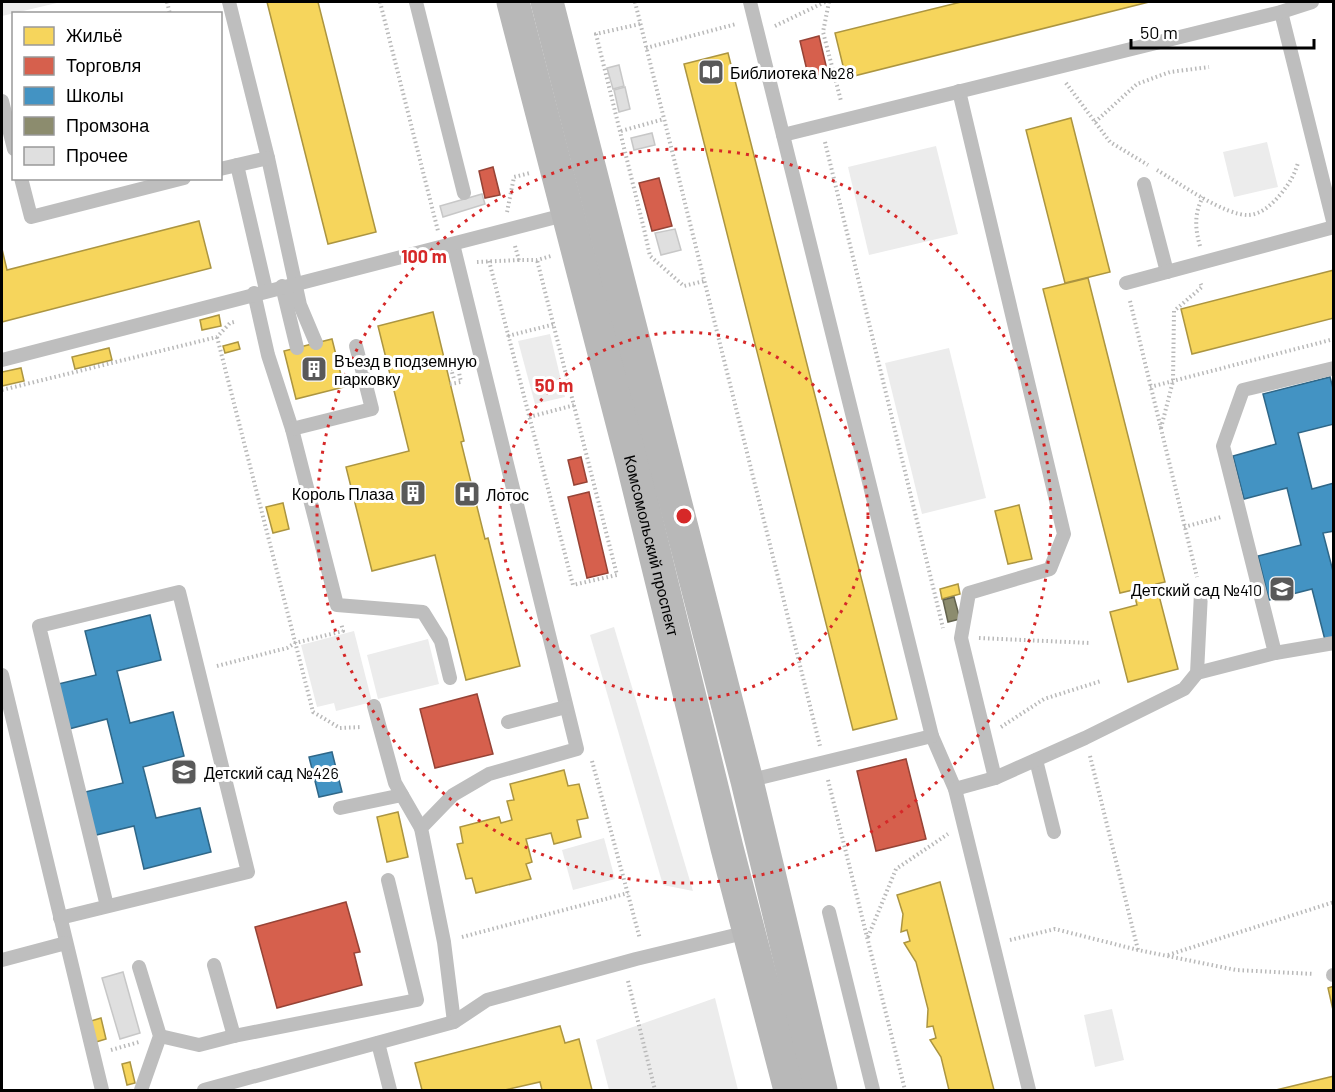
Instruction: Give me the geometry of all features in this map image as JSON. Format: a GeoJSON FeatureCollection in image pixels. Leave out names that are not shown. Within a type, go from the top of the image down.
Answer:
{"type":"FeatureCollection","features":[{"type":"Feature","properties":{"kind":"main road","name":"Комсомольский проспект"},"geometry":{"type":"LineString","coordinates":[[513,2],[616,396],[748,932],[790,1090]]}},
{"type":"Feature","properties":{"kind":"main road","name":"Комсомольский проспект"},"geometry":{"type":"LineString","coordinates":[[539,2],[551,16],[747,781],[821,1090]]}},
{"type":"Feature","properties":{"kind":"main road"},"geometry":{"type":"LineString","coordinates":[[568,214],[600,206]]}},
{"type":"Feature","properties":{"kind":"main road"},"geometry":{"type":"LineString","coordinates":[[616,396],[635,427],[660,519],[668,524],[673,522],[676,519],[677,506]]}},
{"type":"Feature","properties":{"kind":"lane"},"geometry":{"type":"LineString","coordinates":[[229,2],[268,158],[297,348]]}},
{"type":"Feature","properties":{"kind":"lane"},"geometry":{"type":"LineString","coordinates":[[416,2],[464,193]]}},
{"type":"Feature","properties":{"kind":"lane"},"geometry":{"type":"LineString","coordinates":[[750,2],[933,736],[955,789],[1029,1090]]}},
{"type":"Feature","properties":{"kind":"lane"},"geometry":{"type":"LineString","coordinates":[[783,135],[1281,12],[1312,2]]}},
{"type":"Feature","properties":{"kind":"lane"},"geometry":{"type":"LineString","coordinates":[[1126,283],[1334,226],[1281,12]]}},
{"type":"Feature","properties":{"kind":"lane"},"geometry":{"type":"LineString","coordinates":[[959,91],[1064,534],[1050,569],[969,593],[961,638],[996,778]]}},
{"type":"Feature","properties":{"kind":"lane"},"geometry":{"type":"LineString","coordinates":[[2,101],[12,141]]}},
{"type":"Feature","properties":{"kind":"lane"},"geometry":{"type":"LineString","coordinates":[[222,169],[268,158]]}},
{"type":"Feature","properties":{"kind":"lane"},"geometry":{"type":"LineString","coordinates":[[237,165],[260,292],[268,355],[292,429],[337,604],[423,612],[441,641],[450,678]]}},
{"type":"Feature","properties":{"kind":"lane"},"geometry":{"type":"LineString","coordinates":[[22,180],[31,217],[176,180]]}},
{"type":"Feature","properties":{"kind":"lane"},"geometry":{"type":"LineString","coordinates":[[1144,184],[1167,272]]}},
{"type":"Feature","properties":{"kind":"lane"},"geometry":{"type":"LineString","coordinates":[[2,360],[568,214]]}},
{"type":"Feature","properties":{"kind":"lane"},"geometry":{"type":"LineString","coordinates":[[421,828],[453,795],[489,774],[577,749],[448,246]]}},
{"type":"Feature","properties":{"kind":"lane"},"geometry":{"type":"LineString","coordinates":[[289,285],[316,343]]}},
{"type":"Feature","properties":{"kind":"lane"},"geometry":{"type":"LineString","coordinates":[[292,429],[372,409],[356,346]]}},
{"type":"Feature","properties":{"kind":"lane"},"geometry":{"type":"LineString","coordinates":[[1275,653],[1223,446],[1243,390],[1334,368]]}},
{"type":"Feature","properties":{"kind":"lane"},"geometry":{"type":"LineString","coordinates":[[60,918],[248,872],[179,592],[39,626],[107,906]]}},
{"type":"Feature","properties":{"kind":"lane"},"geometry":{"type":"LineString","coordinates":[[955,789],[996,778],[1085,738],[1184,689],[1197,673],[1201,593]]}},
{"type":"Feature","properties":{"kind":"lane"},"geometry":{"type":"LineString","coordinates":[[1197,673],[1275,653],[1334,643]]}},
{"type":"Feature","properties":{"kind":"lane"},"geometry":{"type":"LineString","coordinates":[[2,675],[102,1090]]}},
{"type":"Feature","properties":{"kind":"lane"},"geometry":{"type":"LineString","coordinates":[[374,706],[395,783],[421,828],[444,942],[454,1022]]}},
{"type":"Feature","properties":{"kind":"lane"},"geometry":{"type":"LineString","coordinates":[[508,722],[566,707]]}},
{"type":"Feature","properties":{"kind":"lane"},"geometry":{"type":"LineString","coordinates":[[747,781],[933,736]]}},
{"type":"Feature","properties":{"kind":"lane"},"geometry":{"type":"LineString","coordinates":[[1036,760],[1054,832]]}},
{"type":"Feature","properties":{"kind":"lane"},"geometry":{"type":"LineString","coordinates":[[340,808],[402,795]]}},
{"type":"Feature","properties":{"kind":"lane"},"geometry":{"type":"LineString","coordinates":[[160,1036],[199,1045],[417,1000],[388,879]]}},
{"type":"Feature","properties":{"kind":"lane"},"geometry":{"type":"LineString","coordinates":[[829,912],[873,1090]]}},
{"type":"Feature","properties":{"kind":"lane"},"geometry":{"type":"LineString","coordinates":[[204,1090],[241,1086],[378,1042],[454,1022],[487,1000],[636,959],[748,932]]}},
{"type":"Feature","properties":{"kind":"lane"},"geometry":{"type":"LineString","coordinates":[[2,960],[66,944]]}},
{"type":"Feature","properties":{"kind":"lane"},"geometry":{"type":"LineString","coordinates":[[214,965],[234,1036]]}},
{"type":"Feature","properties":{"kind":"lane"},"geometry":{"type":"LineString","coordinates":[[139,967],[160,1036],[141,1090]]}},
{"type":"Feature","properties":{"kind":"lane"},"geometry":{"type":"LineString","coordinates":[[378,1042],[390,1090]]}},
{"type":"Feature","properties":{"kind":"path"},"geometry":{"type":"LineString","coordinates":[[380,2],[448,246]]}},
{"type":"Feature","properties":{"kind":"path"},"geometry":{"type":"LineString","coordinates":[[635,2],[905,1090]]}},
{"type":"Feature","properties":{"kind":"path"},"geometry":{"type":"LineString","coordinates":[[646,48],[757,27],[827,2],[823,32],[846,119]]}},
{"type":"Feature","properties":{"kind":"path"},"geometry":{"type":"LineString","coordinates":[[640,24],[596,34],[650,256],[684,286],[704,281]]}},
{"type":"Feature","properties":{"kind":"path"},"geometry":{"type":"LineString","coordinates":[[1054,67],[1110,142],[1231,213],[1250,215],[1263,211],[1273,203],[1293,179],[1300,159]]}},
{"type":"Feature","properties":{"kind":"path"},"geometry":{"type":"LineString","coordinates":[[1095,122],[1137,84],[1170,72],[1209,67]]}},
{"type":"Feature","properties":{"kind":"path"},"geometry":{"type":"LineString","coordinates":[[621,131],[664,119]]}},
{"type":"Feature","properties":{"kind":"path"},"geometry":{"type":"LineString","coordinates":[[821,126],[944,631],[961,638],[1090,644]]}},
{"type":"Feature","properties":{"kind":"path"},"geometry":{"type":"LineString","coordinates":[[1160,429],[1173,381],[1174,311],[1202,287],[1196,225],[1198,204],[1203,197]]}},
{"type":"Feature","properties":{"kind":"path"},"geometry":{"type":"LineString","coordinates":[[489,261],[573,585],[617,575],[537,260]]}},
{"type":"Feature","properties":{"kind":"path"},"geometry":{"type":"LineString","coordinates":[[1126,283],[1201,593]]}},
{"type":"Feature","properties":{"kind":"path"},"geometry":{"type":"LineString","coordinates":[[508,336],[555,324]]}},
{"type":"Feature","properties":{"kind":"path"},"geometry":{"type":"LineString","coordinates":[[217,338],[313,712],[340,728],[380,727]]}},
{"type":"Feature","properties":{"kind":"path"},"geometry":{"type":"LineString","coordinates":[[1150,387],[1334,339]]}},
{"type":"Feature","properties":{"kind":"path"},"geometry":{"type":"LineString","coordinates":[[450,384],[461,382],[458,368],[451,369],[454,379]]}},
{"type":"Feature","properties":{"kind":"path"},"geometry":{"type":"LineString","coordinates":[[529,417],[575,405]]}},
{"type":"Feature","properties":{"kind":"path"},"geometry":{"type":"LineString","coordinates":[[1184,527],[1239,513]]}},
{"type":"Feature","properties":{"kind":"path"},"geometry":{"type":"LineString","coordinates":[[199,671],[343,631],[337,604]]}},
{"type":"Feature","properties":{"kind":"path"},"geometry":{"type":"LineString","coordinates":[[985,737],[1044,699],[1101,681]]}},
{"type":"Feature","properties":{"kind":"path"},"geometry":{"type":"LineString","coordinates":[[1085,738],[1138,950]]}},
{"type":"Feature","properties":{"kind":"path"},"geometry":{"type":"LineString","coordinates":[[577,749],[592,760],[640,936],[636,959],[628,982],[655,1090]]}},
{"type":"Feature","properties":{"kind":"path"},"geometry":{"type":"LineString","coordinates":[[868,938],[896,868],[964,824]]}},
{"type":"Feature","properties":{"kind":"path"},"geometry":{"type":"LineString","coordinates":[[444,942],[628,893]]}},
{"type":"Feature","properties":{"kind":"path"},"geometry":{"type":"LineString","coordinates":[[1166,956],[1334,902]]}},
{"type":"Feature","properties":{"kind":"path"},"geometry":{"type":"LineString","coordinates":[[993,944],[1055,929],[1138,950],[1236,970],[1333,975]]}},
{"type":"Feature","properties":{"kind":"path"},"geometry":{"type":"LineString","coordinates":[[93,1054],[160,1036]]}},
{"type":"Feature","properties":{"kind":"shaded area"},"geometry":{"type":"Polygon","coordinates":[[[2,2],[61,2],[12,12],[2,16],[2,2]]]}},
{"type":"Feature","properties":{"kind":"shaded area"},"geometry":{"type":"Polygon","coordinates":[[[1267,142],[1278,187],[1234,197],[1223,152],[1267,142]]]}},
{"type":"Feature","properties":{"kind":"shaded area"},"geometry":{"type":"Polygon","coordinates":[[[936,146],[958,234],[869,255],[848,167],[936,146]]]}},
{"type":"Feature","properties":{"kind":"shaded area"},"geometry":{"type":"Polygon","coordinates":[[[550,334],[565,397],[535,404],[518,341],[550,334]]]}},
{"type":"Feature","properties":{"kind":"shaded area"},"geometry":{"type":"Polygon","coordinates":[[[949,348],[986,498],[922,514],[885,363],[949,348]]]}},
{"type":"Feature","properties":{"kind":"shaded area"},"geometry":{"type":"Polygon","coordinates":[[[614,627],[693,891],[663,885],[590,635],[614,627]]]}},
{"type":"Feature","properties":{"kind":"shaded area"},"geometry":{"type":"Polygon","coordinates":[[[354,631],[372,702],[336,711],[334,703],[317,707],[301,645],[354,631]]]}},
{"type":"Feature","properties":{"kind":"shaded area"},"geometry":{"type":"Polygon","coordinates":[[[428,639],[439,684],[378,699],[367,655],[428,639]]]}},
{"type":"Feature","properties":{"kind":"shaded area"},"geometry":{"type":"Polygon","coordinates":[[[604,838],[615,879],[573,890],[562,850],[604,838]]]}},
{"type":"Feature","properties":{"kind":"shaded area"},"geometry":{"type":"Polygon","coordinates":[[[715,998],[738,1090],[609,1090],[596,1040],[715,998]]]}},
{"type":"Feature","properties":{"kind":"shaded area"},"geometry":{"type":"Polygon","coordinates":[[[1112,1009],[1124,1060],[1095,1067],[1084,1015],[1112,1009]]]}},
{"type":"Feature","properties":{"kind":"building: Жильё"},"geometry":{"type":"Polygon","coordinates":[[[267,2],[318,2],[376,232],[328,244],[267,2]]]}},
{"type":"Feature","properties":{"kind":"building: Жильё"},"geometry":{"type":"Polygon","coordinates":[[[961,2],[1149,2],[846,78],[835,33],[961,2]]]}},
{"type":"Feature","properties":{"kind":"building: Жильё"},"geometry":{"type":"Polygon","coordinates":[[[728,53],[897,719],[853,730],[684,64],[728,53]]]}},
{"type":"Feature","properties":{"kind":"building: Жильё"},"geometry":{"type":"Polygon","coordinates":[[[1071,118],[1110,272],[1065,283],[1026,130],[1071,118]]]}},
{"type":"Feature","properties":{"kind":"building: Жильё"},"geometry":{"type":"Polygon","coordinates":[[[199,221],[211,268],[2,322],[2,249],[7,270],[199,221]]]}},
{"type":"Feature","properties":{"kind":"building: Жильё"},"geometry":{"type":"Polygon","coordinates":[[[1334,270],[1334,318],[1192,354],[1181,309],[1334,270]]]}},
{"type":"Feature","properties":{"kind":"building: Жильё"},"geometry":{"type":"Polygon","coordinates":[[[1088,278],[1165,582],[1156,584],[1178,669],[1128,682],[1110,612],[1137,605],[1133,590],[1120,593],[1043,289],[1088,278]]]}},
{"type":"Feature","properties":{"kind":"building: Жильё","name":"Король Плаза"},"geometry":{"type":"Polygon","coordinates":[[[433,312],[464,441],[461,442],[520,666],[466,680],[435,555],[372,571],[346,467],[409,451],[378,326],[433,312]]]}},
{"type":"Feature","properties":{"kind":"building: Жильё"},"geometry":{"type":"Polygon","coordinates":[[[219,315],[221,326],[202,330],[200,320],[219,315]]]}},
{"type":"Feature","properties":{"kind":"building: Жильё","name":"Въезд в подземную парковку"},"geometry":{"type":"Polygon","coordinates":[[[332,339],[344,387],[296,399],[284,351],[332,339]]]}},
{"type":"Feature","properties":{"kind":"building: Жильё"},"geometry":{"type":"Polygon","coordinates":[[[238,342],[240,349],[225,353],[223,346],[238,342]]]}},
{"type":"Feature","properties":{"kind":"building: Жильё"},"geometry":{"type":"Polygon","coordinates":[[[109,348],[112,360],[75,369],[72,357],[109,348]]]}},
{"type":"Feature","properties":{"kind":"building: Жильё"},"geometry":{"type":"Polygon","coordinates":[[[21,368],[24,381],[2,386],[2,372],[21,368]]]}},
{"type":"Feature","properties":{"kind":"building: Жильё"},"geometry":{"type":"Polygon","coordinates":[[[283,503],[289,529],[273,533],[266,507],[283,503]]]}},
{"type":"Feature","properties":{"kind":"building: Жильё"},"geometry":{"type":"Polygon","coordinates":[[[1019,505],[1032,559],[1008,564],[995,511],[1019,505]]]}},
{"type":"Feature","properties":{"kind":"building: Жильё"},"geometry":{"type":"Polygon","coordinates":[[[958,584],[960,594],[942,599],[940,589],[958,584]]]}},
{"type":"Feature","properties":{"kind":"building: Жильё"},"geometry":{"type":"Polygon","coordinates":[[[564,770],[568,786],[579,784],[588,818],[577,820],[581,837],[554,844],[551,833],[526,839],[532,862],[526,864],[531,879],[476,893],[472,878],[466,879],[457,844],[463,843],[460,827],[499,817],[501,823],[512,820],[507,801],[514,800],[510,784],[564,770]]]}},
{"type":"Feature","properties":{"kind":"building: Жильё"},"geometry":{"type":"Polygon","coordinates":[[[398,812],[408,857],[387,862],[377,817],[398,812]]]}},
{"type":"Feature","properties":{"kind":"building: Жильё"},"geometry":{"type":"Polygon","coordinates":[[[940,882],[994,1090],[949,1090],[941,1057],[930,1040],[936,1038],[933,1026],[927,1027],[928,1009],[916,962],[904,943],[910,941],[907,930],[901,932],[903,914],[897,895],[940,882]]]}},
{"type":"Feature","properties":{"kind":"building: Жильё"},"geometry":{"type":"Polygon","coordinates":[[[1334,986],[1334,1010],[1333,1010],[1328,988],[1334,986]]]}},
{"type":"Feature","properties":{"kind":"building: Жильё"},"geometry":{"type":"Polygon","coordinates":[[[101,1018],[106,1039],[96,1042],[91,1021],[101,1018]]]}},
{"type":"Feature","properties":{"kind":"building: Жильё"},"geometry":{"type":"Polygon","coordinates":[[[560,1026],[565,1043],[579,1039],[592,1090],[542,1090],[540,1082],[505,1090],[422,1090],[415,1063],[560,1026]]]}},
{"type":"Feature","properties":{"kind":"building: Жильё"},"geometry":{"type":"Polygon","coordinates":[[[130,1062],[135,1083],[127,1085],[122,1064],[130,1062]]]}},
{"type":"Feature","properties":{"kind":"building: Жильё"},"geometry":{"type":"Polygon","coordinates":[[[1334,1076],[1334,1090],[1276,1090],[1334,1076]]]}},
{"type":"Feature","properties":{"kind":"building: Торговля"},"geometry":{"type":"Polygon","coordinates":[[[819,36],[828,74],[809,79],[800,41],[819,36]]]}},
{"type":"Feature","properties":{"kind":"building: Торговля"},"geometry":{"type":"Polygon","coordinates":[[[493,167],[500,195],[485,198],[479,171],[493,167]]]}},
{"type":"Feature","properties":{"kind":"building: Торговля"},"geometry":{"type":"Polygon","coordinates":[[[659,178],[672,226],[652,231],[639,183],[659,178]]]}},
{"type":"Feature","properties":{"kind":"building: Торговля"},"geometry":{"type":"Polygon","coordinates":[[[581,457],[587,482],[574,485],[568,460],[581,457]]]}},
{"type":"Feature","properties":{"kind":"building: Торговля"},"geometry":{"type":"Polygon","coordinates":[[[589,492],[608,573],[587,578],[568,497],[589,492]]]}},
{"type":"Feature","properties":{"kind":"building: Торговля"},"geometry":{"type":"Polygon","coordinates":[[[477,694],[493,754],[435,768],[420,709],[477,694]]]}},
{"type":"Feature","properties":{"kind":"building: Торговля"},"geometry":{"type":"Polygon","coordinates":[[[906,759],[926,839],[876,851],[857,771],[906,759]]]}},
{"type":"Feature","properties":{"kind":"building: Торговля"},"geometry":{"type":"Polygon","coordinates":[[[346,902],[360,952],[354,953],[362,985],[277,1008],[255,927],[346,902]]]}},
{"type":"Feature","properties":{"kind":"building: Школы"},"geometry":{"type":"Polygon","coordinates":[[[1330,377],[1334,392],[1334,424],[1298,433],[1312,489],[1334,483],[1334,531],[1323,533],[1334,575],[1334,638],[1325,640],[1312,589],[1269,600],[1258,556],[1301,545],[1287,488],[1244,499],[1233,456],[1276,444],[1263,394],[1330,377]]]}},
{"type":"Feature","properties":{"kind":"building: Школы"},"geometry":{"type":"Polygon","coordinates":[[[150,615],[161,660],[117,671],[130,723],[173,712],[184,756],[143,767],[156,818],[200,808],[211,852],[144,869],[134,826],[92,836],[81,793],[123,783],[107,719],[65,730],[54,685],[96,675],[85,631],[150,615]]]}},
{"type":"Feature","properties":{"kind":"building: Школы"},"geometry":{"type":"Polygon","coordinates":[[[332,752],[342,792],[319,797],[309,757],[332,752]]]}},
{"type":"Feature","properties":{"kind":"building: Промзона"},"geometry":{"type":"Polygon","coordinates":[[[954,597],[960,619],[948,622],[943,600],[954,597]]]}},
{"type":"Feature","properties":{"kind":"building: Прочее"},"geometry":{"type":"Polygon","coordinates":[[[619,65],[624,86],[613,89],[607,68],[619,65]]]}},
{"type":"Feature","properties":{"kind":"building: Прочее"},"geometry":{"type":"Polygon","coordinates":[[[625,87],[630,109],[619,112],[614,90],[625,87]]]}},
{"type":"Feature","properties":{"kind":"building: Прочее"},"geometry":{"type":"Polygon","coordinates":[[[652,133],[655,145],[634,150],[631,138],[652,133]]]}},
{"type":"Feature","properties":{"kind":"building: Прочее"},"geometry":{"type":"Polygon","coordinates":[[[482,194],[485,204],[443,217],[440,206],[482,194]]]}},
{"type":"Feature","properties":{"kind":"building: Прочее"},"geometry":{"type":"Polygon","coordinates":[[[675,229],[681,250],[661,255],[655,233],[675,229]]]}},
{"type":"Feature","properties":{"kind":"building: Прочее"},"geometry":{"type":"Polygon","coordinates":[[[123,972],[140,1033],[120,1039],[102,978],[123,972]]]}},
{"type":"Feature","properties":{"kind":"place","name":"Библиотека №28"},"geometry":{"type":"Point","coordinates":[711,72]}},
{"type":"Feature","properties":{"kind":"place","name":"Въезд в подземную парковку"},"geometry":{"type":"Point","coordinates":[314,369]}},
{"type":"Feature","properties":{"kind":"place","name":"Король Плаза"},"geometry":{"type":"Point","coordinates":[413,493]}},
{"type":"Feature","properties":{"kind":"place","name":"Лотос"},"geometry":{"type":"Point","coordinates":[467,494]}},
{"type":"Feature","properties":{"kind":"place","name":"Детский сад №410"},"geometry":{"type":"Point","coordinates":[1282,589]}},
{"type":"Feature","properties":{"kind":"place","name":"Детский сад №426"},"geometry":{"type":"Point","coordinates":[184,772]}}]}
